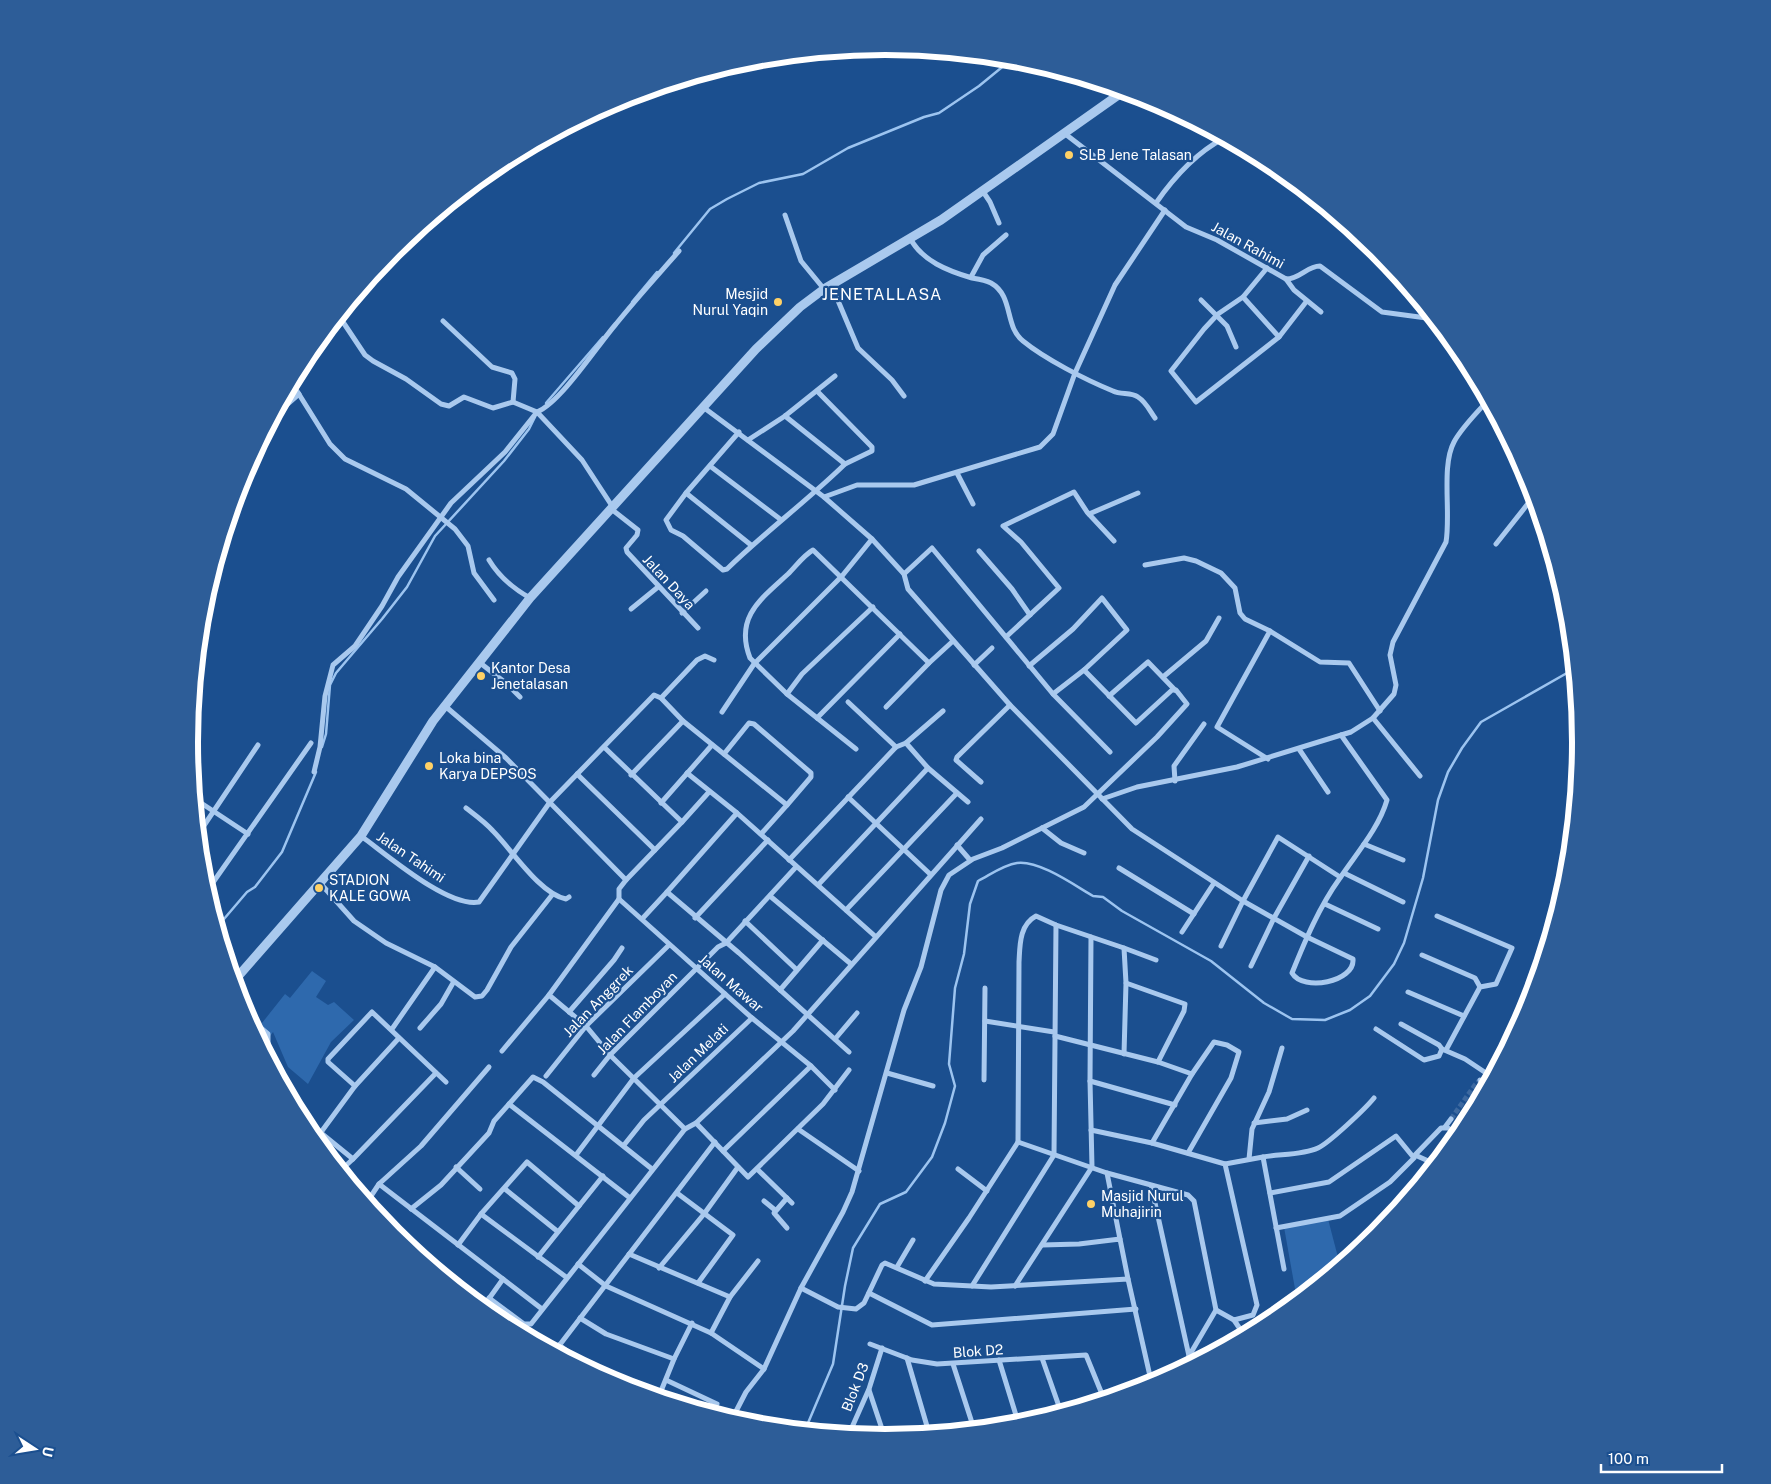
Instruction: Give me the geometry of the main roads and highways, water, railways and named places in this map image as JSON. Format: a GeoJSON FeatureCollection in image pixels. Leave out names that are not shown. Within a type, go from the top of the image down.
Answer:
{"type":"FeatureCollection","features":[{"type":"Feature","properties":{"kind":"waterway"},"geometry":{"type":"LineString","coordinates":[[674,253],[710,209],[727,199],[759,183],[803,174],[848,148],[924,117],[939,113],[979,86],[1004,66]]}},
{"type":"Feature","properties":{"kind":"waterway"},"geometry":{"type":"LineString","coordinates":[[632,302],[657,272]]}},
{"type":"Feature","properties":{"kind":"waterway"},"geometry":{"type":"LineString","coordinates":[[546,403],[603,337]]}},
{"type":"Feature","properties":{"kind":"waterway"},"geometry":{"type":"LineString","coordinates":[[322,747],[326,734],[330,685],[336,673],[407,587],[435,536],[504,461],[529,429],[535,417]]}},
{"type":"Feature","properties":{"kind":"waterway"},"geometry":{"type":"LineString","coordinates":[[807,1424],[833,1364],[853,1248],[880,1204],[906,1192],[932,1157],[945,1123],[955,1086],[949,1064],[955,988],[964,954],[970,904],[978,881],[1002,868],[1017,863],[1026,863],[1046,869],[1093,896],[1103,897],[1122,911],[1211,961],[1264,1003],[1292,1019],[1325,1020],[1350,1010],[1370,996],[1394,964],[1404,943],[1423,878],[1438,800],[1448,772],[1462,748],[1481,722],[1569,672]]}},
{"type":"Feature","properties":{"kind":"waterway"},"geometry":{"type":"LineString","coordinates":[[222,921],[247,892],[255,887],[282,852],[316,772]]}},
{"type":"Feature","properties":{"kind":"tunnel"},"geometry":{"type":"LineString","coordinates":[[1451,1119],[1480,1080]]}},
{"type":"Feature","properties":{"kind":"place","name":"SLB Jene Talasan"},"geometry":{"type":"Point","coordinates":[1069,155]}},
{"type":"Feature","properties":{"kind":"place","name":"Mesjid Nurul Yaqin"},"geometry":{"type":"Point","coordinates":[778,302]}},
{"type":"Feature","properties":{"kind":"place","name":"Kantor Desa Jenetalasan"},"geometry":{"type":"Point","coordinates":[481,676]}},
{"type":"Feature","properties":{"kind":"place","name":"Loka bina Karya DEPSOS"},"geometry":{"type":"Point","coordinates":[429,766]}},
{"type":"Feature","properties":{"kind":"place","name":"STADION KALE GOWA"},"geometry":{"type":"Point","coordinates":[319,888]}},
{"type":"Feature","properties":{"kind":"place","name":"Masjid Nurul Muhajirin"},"geometry":{"type":"Point","coordinates":[1091,1204]}},
{"type":"Feature","properties":{"kind":"district","name":"JENETALLASA"},"geometry":{"type":"Point","coordinates":[882,294]}}]}
